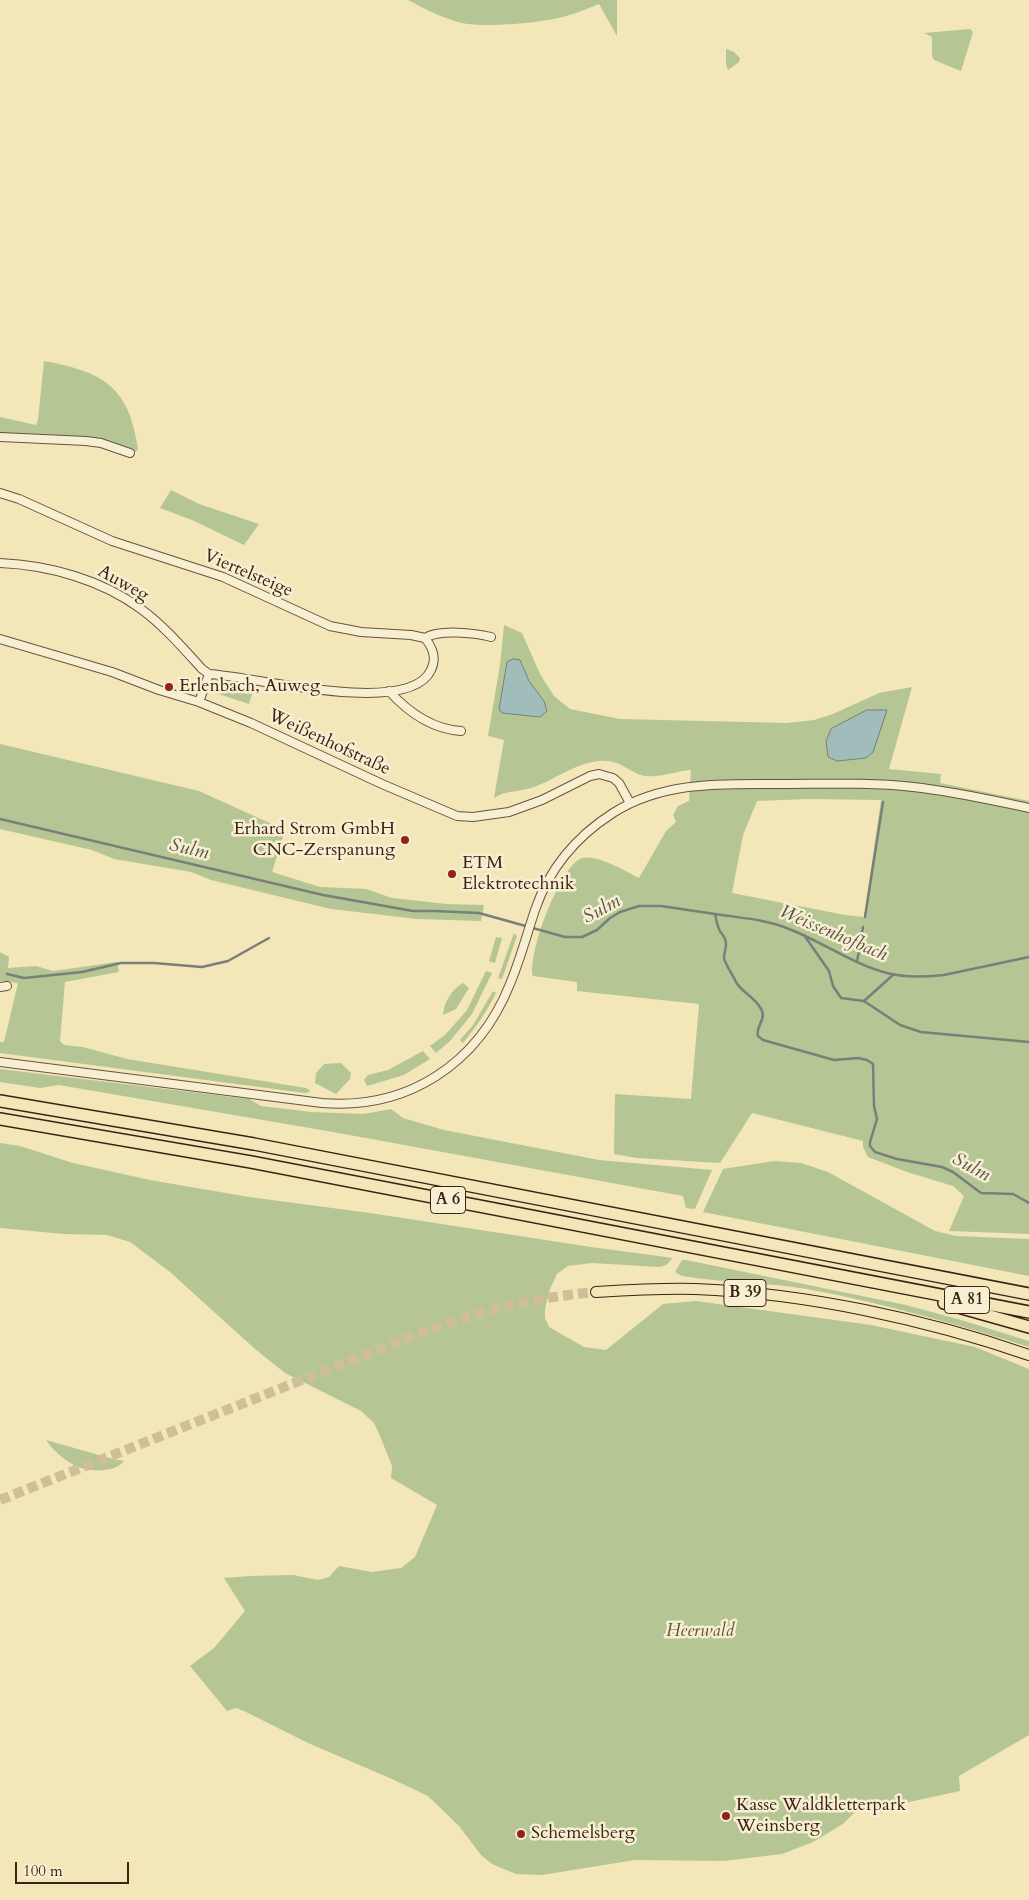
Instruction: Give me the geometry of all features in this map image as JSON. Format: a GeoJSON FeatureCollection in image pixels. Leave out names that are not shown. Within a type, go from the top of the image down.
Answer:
{"type":"FeatureCollection","features":[{"type":"Feature","properties":{"kind":"highway","name":"A 6"},"geometry":{"type":"LineString","coordinates":[[0,1101],[254,1144],[1029,1294]]}},
{"type":"Feature","properties":{"kind":"highway","name":"A 6"},"geometry":{"type":"LineString","coordinates":[[0,1119],[251,1162],[904,1289],[976,1313],[1029,1327]]}},
{"type":"Feature","properties":{"kind":"highway","name":"A 81"},"geometry":{"type":"LineString","coordinates":[[904,1289],[1029,1312]]}},
{"type":"Feature","properties":{"kind":"main road","name":"B 39"},"geometry":{"type":"LineString","coordinates":[[596,1292],[682,1289],[782,1297],[846,1307],[932,1325],[1029,1354]]}},
{"type":"Feature","properties":{"kind":"street"},"geometry":{"type":"LineString","coordinates":[[0,437],[86,441],[101,443],[130,453]]}},
{"type":"Feature","properties":{"kind":"street","name":"Viertelsteige"},"geometry":{"type":"LineString","coordinates":[[0,493],[19,499],[112,541],[223,578],[330,626],[361,632],[411,635],[424,638],[440,634],[477,634],[491,638]]}},
{"type":"Feature","properties":{"kind":"street","name":"Auweg"},"geometry":{"type":"LineString","coordinates":[[0,562],[51,570],[87,580],[123,597],[142,609],[209,674]]}},
{"type":"Feature","properties":{"kind":"street"},"geometry":{"type":"LineString","coordinates":[[199,702],[209,674],[344,694],[389,691],[412,686],[421,682],[431,671],[434,657],[433,650],[424,638]]}},
{"type":"Feature","properties":{"kind":"street","name":"Weißenhofstraße"},"geometry":{"type":"LineString","coordinates":[[0,639],[112,672],[159,690],[199,702],[251,723],[382,784],[457,816],[479,817],[509,812],[542,800],[590,776],[599,774],[613,778],[619,783],[630,803]]}},
{"type":"Feature","properties":{"kind":"street"},"geometry":{"type":"LineString","coordinates":[[389,691],[415,715],[434,724],[460,731]]}},
{"type":"Feature","properties":{"kind":"street"},"geometry":{"type":"LineString","coordinates":[[0,1062],[322,1103],[358,1104],[395,1097],[426,1083],[441,1073],[464,1055],[482,1035],[493,1019],[510,985],[532,919],[548,880],[565,855],[588,831],[630,803],[664,791],[699,785],[881,784],[948,792],[1029,808]]}},
{"type":"Feature","properties":{"kind":"green space"},"geometry":{"type":"Polygon","coordinates":[[[408,0],[617,0],[617,36],[599,4],[556,19],[485,25],[455,21],[408,0]]]}},
{"type":"Feature","properties":{"kind":"green space"},"geometry":{"type":"Polygon","coordinates":[[[970,29],[973,32],[961,71],[934,60],[932,56],[932,37],[924,33],[970,29]]]}},
{"type":"Feature","properties":{"kind":"green space"},"geometry":{"type":"Polygon","coordinates":[[[726,49],[734,52],[740,58],[739,62],[728,70],[726,64],[726,49]]]}},
{"type":"Feature","properties":{"kind":"green space"},"geometry":{"type":"Polygon","coordinates":[[[44,361],[82,371],[97,377],[110,386],[120,396],[128,410],[138,449],[135,452],[102,440],[0,434],[0,417],[36,425],[44,361]]]}},
{"type":"Feature","properties":{"kind":"green space"},"geometry":{"type":"Polygon","coordinates":[[[171,490],[199,504],[259,524],[244,545],[192,520],[160,508],[171,490]]]}},
{"type":"Feature","properties":{"kind":"green space"},"geometry":{"type":"Polygon","coordinates":[[[504,625],[522,633],[540,674],[554,696],[570,709],[620,719],[787,723],[814,720],[833,714],[879,693],[912,687],[889,769],[941,774],[940,783],[1029,801],[1029,1234],[949,1231],[964,1196],[953,1186],[907,1172],[868,1157],[863,1147],[863,1141],[752,1113],[720,1163],[637,1158],[614,1154],[615,1094],[691,1099],[699,1004],[577,991],[577,982],[533,976],[532,965],[535,950],[540,931],[555,893],[573,864],[582,858],[595,858],[639,878],[666,831],[676,822],[673,815],[678,806],[689,801],[691,770],[645,776],[613,762],[598,761],[573,768],[534,787],[499,795],[494,798],[504,740],[488,736],[500,665],[504,625]],[[808,799],[757,801],[743,835],[732,893],[864,917],[881,800],[808,799]]]}},
{"type":"Feature","properties":{"kind":"green space"},"geometry":{"type":"Polygon","coordinates":[[[217,680],[254,688],[249,704],[209,691],[213,682],[217,680]]]}},
{"type":"Feature","properties":{"kind":"green space"},"geometry":{"type":"Polygon","coordinates":[[[0,744],[199,791],[285,830],[272,872],[320,887],[366,889],[392,898],[447,904],[484,905],[481,921],[417,919],[331,909],[211,880],[191,872],[114,859],[92,850],[0,829],[0,744]]]}},
{"type":"Feature","properties":{"kind":"green space"},"geometry":{"type":"Polygon","coordinates":[[[514,933],[517,936],[502,979],[498,978],[514,933]]]}},
{"type":"Feature","properties":{"kind":"green space"},"geometry":{"type":"Polygon","coordinates":[[[496,937],[502,938],[495,963],[489,961],[496,937]]]}},
{"type":"Feature","properties":{"kind":"green space"},"geometry":{"type":"Polygon","coordinates":[[[0,952],[9,957],[8,968],[36,966],[53,971],[117,962],[119,972],[65,982],[60,1041],[64,1045],[83,1047],[127,1059],[310,1090],[305,1093],[0,1053],[0,1042],[4,1042],[18,983],[0,981],[0,952]]]}},
{"type":"Feature","properties":{"kind":"green space"},"geometry":{"type":"Polygon","coordinates":[[[486,971],[492,973],[472,1014],[450,1041],[436,1053],[430,1046],[445,1035],[467,1010],[486,971]]]}},
{"type":"Feature","properties":{"kind":"green space"},"geometry":{"type":"Polygon","coordinates":[[[463,983],[469,988],[456,1009],[443,1015],[449,996],[463,983]]]}},
{"type":"Feature","properties":{"kind":"green space"},"geometry":{"type":"Polygon","coordinates":[[[493,991],[496,993],[489,1006],[463,1043],[460,1040],[473,1025],[493,991]]]}},
{"type":"Feature","properties":{"kind":"green space"},"geometry":{"type":"Polygon","coordinates":[[[423,1051],[430,1059],[404,1075],[367,1086],[364,1080],[368,1075],[388,1070],[423,1051]]]}},
{"type":"Feature","properties":{"kind":"green space"},"geometry":{"type":"Polygon","coordinates":[[[341,1063],[351,1073],[350,1079],[336,1094],[315,1083],[316,1073],[324,1064],[341,1063]]]}},
{"type":"Feature","properties":{"kind":"green space"},"geometry":{"type":"Polygon","coordinates":[[[0,1069],[249,1099],[261,1106],[312,1112],[364,1114],[391,1109],[403,1118],[444,1130],[599,1160],[712,1170],[695,1209],[686,1208],[683,1196],[333,1132],[59,1085],[40,1088],[0,1082],[0,1069]]]}},
{"type":"Feature","properties":{"kind":"green space","name":"Heerwald"},"geometry":{"type":"Polygon","coordinates":[[[0,1143],[20,1146],[73,1163],[150,1180],[249,1197],[673,1258],[666,1265],[659,1267],[592,1263],[568,1266],[557,1274],[550,1289],[545,1309],[545,1318],[549,1327],[584,1347],[606,1350],[663,1304],[696,1301],[871,1325],[975,1347],[1029,1369],[1029,1735],[959,1776],[960,1791],[867,1811],[859,1808],[843,1824],[813,1842],[782,1854],[724,1861],[635,1860],[542,1875],[516,1874],[492,1864],[481,1855],[459,1826],[428,1796],[308,1743],[244,1711],[236,1708],[227,1711],[190,1666],[214,1648],[245,1611],[224,1578],[293,1575],[318,1580],[329,1577],[339,1566],[372,1572],[401,1568],[415,1557],[437,1505],[391,1478],[392,1466],[380,1436],[374,1423],[361,1411],[285,1373],[255,1349],[170,1272],[130,1242],[107,1235],[64,1234],[0,1228],[0,1143]]]}},
{"type":"Feature","properties":{"kind":"green space"},"geometry":{"type":"Polygon","coordinates":[[[774,1161],[801,1163],[828,1172],[935,1231],[956,1236],[1029,1239],[1029,1276],[703,1212],[723,1169],[774,1161]]]}},
{"type":"Feature","properties":{"kind":"green space"},"geometry":{"type":"Polygon","coordinates":[[[682,1260],[906,1305],[1029,1341],[1029,1347],[919,1315],[807,1289],[682,1276],[675,1272],[682,1260]]]}},
{"type":"Feature","properties":{"kind":"green space"},"geometry":{"type":"Polygon","coordinates":[[[46,1440],[124,1461],[107,1470],[84,1469],[65,1459],[46,1440]]]}},
{"type":"Feature","properties":{"kind":"water"},"geometry":{"type":"Polygon","coordinates":[[[514,659],[520,660],[529,681],[544,701],[547,711],[540,717],[502,713],[499,709],[507,662],[514,659]]]}},
{"type":"Feature","properties":{"kind":"water"},"geometry":{"type":"Polygon","coordinates":[[[867,710],[887,710],[873,752],[866,758],[837,761],[828,757],[826,741],[831,729],[867,710]]]}},
{"type":"Feature","properties":{"kind":"waterway"},"geometry":{"type":"LineString","coordinates":[[865,917],[883,802]]}},
{"type":"Feature","properties":{"kind":"waterway","name":"Sulm"},"geometry":{"type":"LineString","coordinates":[[0,819],[323,895],[413,911],[479,913],[565,937],[582,937],[597,930],[620,912],[639,906],[661,906],[715,914],[726,942],[724,958],[726,963],[736,982],[757,1003],[762,1011],[763,1017],[757,1033],[758,1036],[763,1040],[834,1060],[858,1058],[873,1064],[874,1106],[877,1119],[870,1146],[875,1152],[897,1159],[942,1167],[953,1172],[981,1193],[1013,1194],[1029,1203]]}},
{"type":"Feature","properties":{"kind":"waterway","name":"Weissenhofbach"},"geometry":{"type":"LineString","coordinates":[[715,914],[771,923],[802,934],[874,969],[901,976],[944,975],[1029,957]]}},
{"type":"Feature","properties":{"kind":"waterway"},"geometry":{"type":"LineString","coordinates":[[857,962],[863,927]]}},
{"type":"Feature","properties":{"kind":"waterway"},"geometry":{"type":"LineString","coordinates":[[804,935],[829,971],[833,986],[841,998],[864,1001],[900,1025],[921,1032],[1029,1042]]}},
{"type":"Feature","properties":{"kind":"waterway"},"geometry":{"type":"LineString","coordinates":[[7,974],[24,978],[82,972],[121,963],[154,963],[202,967],[228,961],[269,938]]}},
{"type":"Feature","properties":{"kind":"waterway"},"geometry":{"type":"LineString","coordinates":[[864,1001],[894,974]]}},
{"type":"Feature","properties":{"kind":"tunnel"},"geometry":{"type":"LineString","coordinates":[[0,1500],[425,1331],[468,1317],[530,1301],[596,1292]]}},
{"type":"Feature","properties":{"kind":"place","name":"Erlenbach, Auweg"},"geometry":{"type":"Point","coordinates":[169,687]}},
{"type":"Feature","properties":{"kind":"place","name":"Erhard Strom GmbH CNC-Zerspanung"},"geometry":{"type":"Point","coordinates":[405,840]}},
{"type":"Feature","properties":{"kind":"place","name":"ETM Elektrotechnik"},"geometry":{"type":"Point","coordinates":[452,874]}},
{"type":"Feature","properties":{"kind":"place","name":"Kasse Waldkletterpark Weinsberg"},"geometry":{"type":"Point","coordinates":[726,1816]}},
{"type":"Feature","properties":{"kind":"place","name":"Schemelsberg"},"geometry":{"type":"Point","coordinates":[521,1834]}}]}
